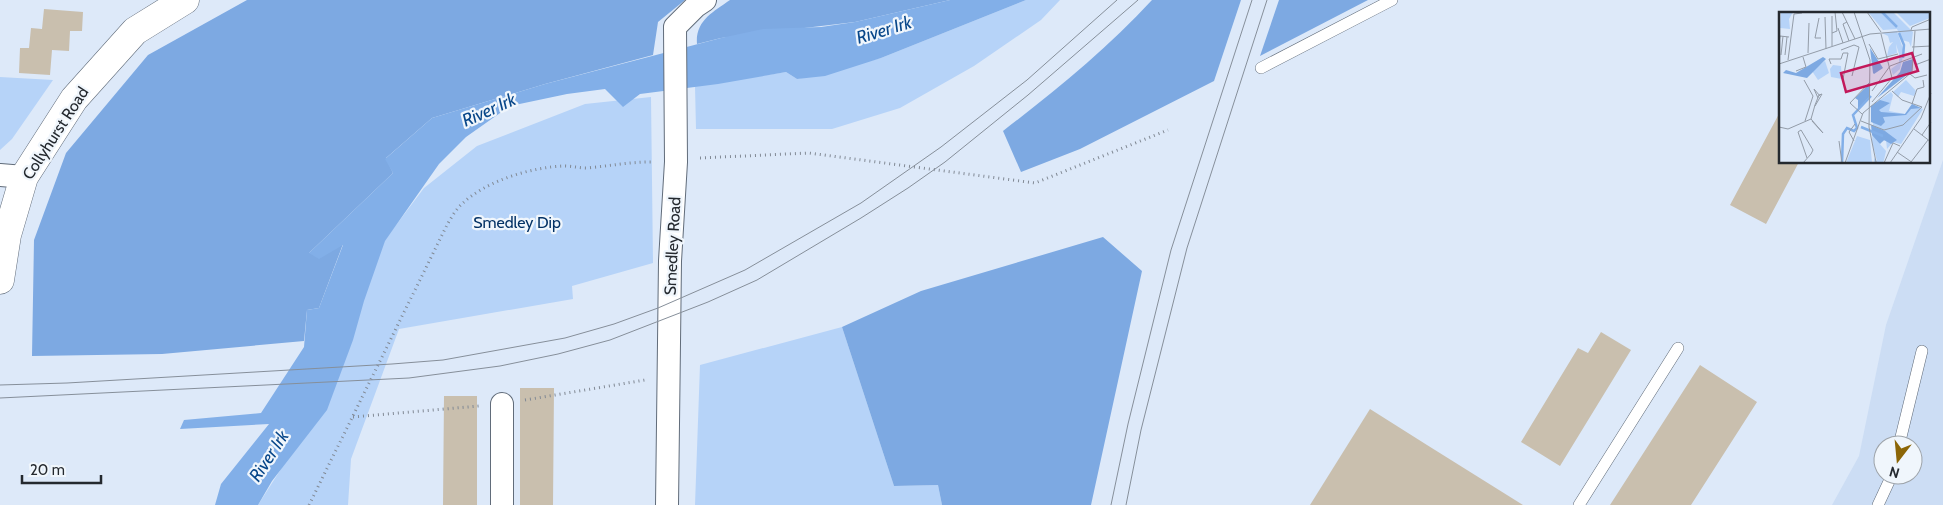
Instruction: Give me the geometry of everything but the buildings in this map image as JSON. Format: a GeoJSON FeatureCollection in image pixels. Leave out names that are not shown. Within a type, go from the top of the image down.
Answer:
{"type":"FeatureCollection","features":[{"type":"Feature","properties":{"kind":"street","name":"Collyhurst Road"},"geometry":{"type":"LineString","coordinates":[[0,280],[7,235],[12,176],[74,98],[135,31],[185,0]]}},
{"type":"Feature","properties":{"kind":"street","name":"Smedley Road"},"geometry":{"type":"LineString","coordinates":[[667,505],[670,261],[676,162],[676,27],[696,6],[705,0]]}},
{"type":"Feature","properties":{"kind":"street"},"geometry":{"type":"LineString","coordinates":[[502,404],[502,505]]}},
{"type":"Feature","properties":{"kind":"lane"},"geometry":{"type":"LineString","coordinates":[[1261,68],[1392,0]]}},
{"type":"Feature","properties":{"kind":"lane"},"geometry":{"type":"LineString","coordinates":[[1579,505],[1678,348]]}},
{"type":"Feature","properties":{"kind":"lane"},"geometry":{"type":"LineString","coordinates":[[1901,435],[1922,351]]}},
{"type":"Feature","properties":{"kind":"lane"},"geometry":{"type":"LineString","coordinates":[[1878,505],[1887,485]]}},
{"type":"Feature","properties":{"kind":"path"},"geometry":{"type":"LineString","coordinates":[[309,505],[447,226],[462,204],[482,189],[514,175],[538,169],[564,166],[585,168],[630,162],[676,162],[695,158],[809,153],[1035,184],[1168,130]]}},
{"type":"Feature","properties":{"kind":"path"},"geometry":{"type":"LineString","coordinates":[[353,417],[502,404],[669,376]]}},
{"type":"Feature","properties":{"kind":"shaded area"},"geometry":{"type":"Polygon","coordinates":[[[247,0],[685,0],[658,22],[653,55],[545,84],[432,118],[386,158],[393,173],[309,253],[343,244],[319,308],[307,310],[304,341],[162,354],[32,356],[34,240],[66,153],[148,55],[247,0]]]}},
{"type":"Feature","properties":{"kind":"shaded area"},"geometry":{"type":"Polygon","coordinates":[[[730,0],[950,0],[855,22],[721,38],[697,44],[697,36],[702,23],[730,0]]]}},
{"type":"Feature","properties":{"kind":"shaded area"},"geometry":{"type":"Polygon","coordinates":[[[1152,0],[1241,0],[1214,81],[1080,149],[1021,172],[1003,131],[1080,68],[1152,0]]]}},
{"type":"Feature","properties":{"kind":"shaded area"},"geometry":{"type":"Polygon","coordinates":[[[1279,0],[1368,0],[1260,56],[1279,0]]]}},
{"type":"Feature","properties":{"kind":"shaded area"},"geometry":{"type":"Polygon","coordinates":[[[1943,160],[1943,505],[1832,505],[1859,456],[1886,325],[1943,160]]]}},
{"type":"Feature","properties":{"kind":"shaded area"},"geometry":{"type":"Polygon","coordinates":[[[1103,237],[1142,271],[1091,505],[942,505],[938,485],[894,486],[842,327],[921,291],[1103,237]]]}},
{"type":"Feature","properties":{"kind":"green space"},"geometry":{"type":"Polygon","coordinates":[[[1026,0],[1060,0],[1041,20],[974,66],[900,108],[832,129],[696,129],[695,86],[786,72],[797,79],[881,58],[1026,0]]]}},
{"type":"Feature","properties":{"kind":"green space"},"geometry":{"type":"Polygon","coordinates":[[[0,77],[53,80],[12,139],[0,150],[0,77]]]}},
{"type":"Feature","properties":{"kind":"green space","name":"Smedley Dip"},"geometry":{"type":"Polygon","coordinates":[[[651,97],[653,263],[572,286],[573,299],[399,329],[351,459],[348,505],[258,505],[311,422],[381,245],[424,188],[477,146],[585,104],[651,97]]]}},
{"type":"Feature","properties":{"kind":"green space"},"geometry":{"type":"Polygon","coordinates":[[[842,327],[894,486],[938,485],[942,505],[695,505],[700,365],[842,327]]]}},
{"type":"Feature","properties":{"kind":"water","name":"River Irk"},"geometry":{"type":"Polygon","coordinates":[[[950,0],[1026,0],[881,58],[825,76],[797,79],[786,72],[718,84],[640,94],[623,107],[605,89],[567,94],[510,106],[466,137],[439,164],[385,241],[364,301],[353,340],[327,410],[272,481],[258,505],[215,505],[221,484],[269,424],[180,429],[184,420],[261,413],[304,347],[307,310],[319,308],[343,245],[319,259],[309,253],[393,173],[385,159],[432,118],[545,84],[721,38],[763,29],[821,27],[855,22],[950,0]]]}},
{"type":"Feature","properties":{"kind":"tram line"},"geometry":{"type":"LineString","coordinates":[[0,385],[67,383],[443,360],[565,338],[614,324],[658,308],[745,270],[861,203],[941,147],[1027,80],[1117,0]]}},
{"type":"Feature","properties":{"kind":"tram line"},"geometry":{"type":"LineString","coordinates":[[0,398],[409,378],[500,366],[558,354],[610,340],[708,302],[757,280],[908,188],[945,162],[1028,95],[1138,0]]}},
{"type":"Feature","properties":{"kind":"tram line"},"geometry":{"type":"LineString","coordinates":[[1111,505],[1128,424],[1171,250],[1252,0]]}},
{"type":"Feature","properties":{"kind":"tram line"},"geometry":{"type":"LineString","coordinates":[[1126,505],[1141,430],[1187,248],[1267,0]]}}]}
